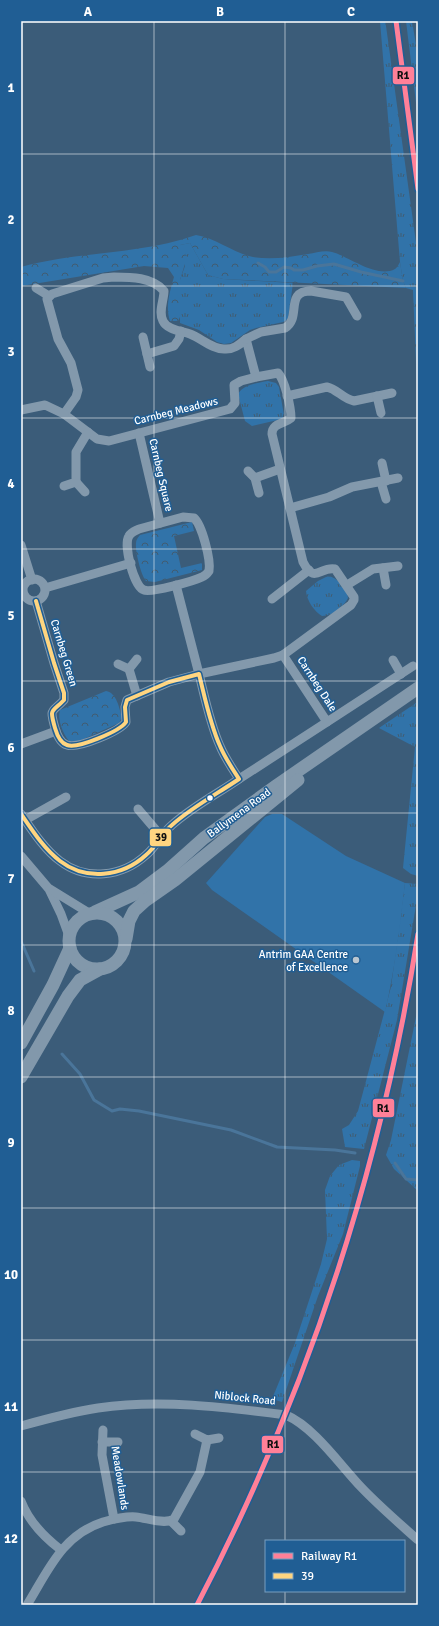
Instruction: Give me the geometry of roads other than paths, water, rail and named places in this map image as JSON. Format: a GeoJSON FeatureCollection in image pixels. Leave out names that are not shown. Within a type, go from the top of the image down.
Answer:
{"type":"FeatureCollection","features":[{"type":"Feature","properties":{"kind":"highway","name":"Ballymena Road"},"geometry":{"type":"LineString","coordinates":[[92,913],[139,892],[204,838],[383,711],[418,688]]}},
{"type":"Feature","properties":{"kind":"highway","name":"Ballymena Road"},"geometry":{"type":"LineString","coordinates":[[126,939],[129,921],[134,912],[145,901],[175,880],[383,711]]}},
{"type":"Feature","properties":{"kind":"highway"},"geometry":{"type":"LineString","coordinates":[[21,1043],[53,985],[74,924],[83,916],[92,913],[104,913],[112,916],[119,922],[124,930],[126,939],[126,946],[120,958],[114,964],[100,969],[80,980],[68,996],[21,1077]]}},
{"type":"Feature","properties":{"kind":"highway"},"geometry":{"type":"LineString","coordinates":[[69,942],[74,957],[81,964],[90,968],[100,969]]}},
{"type":"Feature","properties":{"kind":"street"},"geometry":{"type":"LineString","coordinates":[[49,296],[103,278],[135,278],[152,282],[160,286],[164,291],[161,316],[163,321],[170,328],[192,334],[216,348],[224,349],[234,348],[255,334],[289,326],[292,321],[296,299],[300,293],[305,291],[311,290],[346,297],[357,316]]}},
{"type":"Feature","properties":{"kind":"street"},"geometry":{"type":"LineString","coordinates":[[36,288],[49,296]]}},
{"type":"Feature","properties":{"kind":"street"},"geometry":{"type":"LineString","coordinates":[[49,296],[47,301],[58,339],[71,363],[78,390],[76,397],[64,414]]}},
{"type":"Feature","properties":{"kind":"street"},"geometry":{"type":"LineString","coordinates":[[147,354],[174,346],[179,339],[181,331]]}},
{"type":"Feature","properties":{"kind":"street"},"geometry":{"type":"LineString","coordinates":[[143,337],[150,367]]}},
{"type":"Feature","properties":{"kind":"street"},"geometry":{"type":"LineString","coordinates":[[246,339],[256,377],[278,373],[286,396],[290,418],[286,422],[275,426],[272,432],[304,562],[309,570],[272,599]]}},
{"type":"Feature","properties":{"kind":"street","name":"Carnbeg Meadows"},"geometry":{"type":"LineString","coordinates":[[21,410],[45,405],[64,414],[97,439],[109,441],[230,409],[235,403],[234,385],[241,381],[256,377]]}},
{"type":"Feature","properties":{"kind":"street"},"geometry":{"type":"LineString","coordinates":[[286,396],[327,388],[332,388],[351,400],[392,393]]}},
{"type":"Feature","properties":{"kind":"street"},"geometry":{"type":"LineString","coordinates":[[377,396],[380,413]]}},
{"type":"Feature","properties":{"kind":"street"},"geometry":{"type":"LineString","coordinates":[[85,492],[76,482],[76,452],[88,432]]}},
{"type":"Feature","properties":{"kind":"street","name":"Carnbeg Square"},"geometry":{"type":"LineString","coordinates":[[139,433],[160,523]]}},
{"type":"Feature","properties":{"kind":"street"},"geometry":{"type":"LineString","coordinates":[[382,463],[386,499]]}},
{"type":"Feature","properties":{"kind":"street"},"geometry":{"type":"LineString","coordinates":[[259,493],[251,475],[280,469]]}},
{"type":"Feature","properties":{"kind":"street"},"geometry":{"type":"LineString","coordinates":[[290,508],[329,497],[352,487],[398,478]]}},
{"type":"Feature","properties":{"kind":"street"},"geometry":{"type":"LineString","coordinates":[[64,486],[76,482]]}},
{"type":"Feature","properties":{"kind":"street","name":"Carnbeg Square"},"geometry":{"type":"LineString","coordinates":[[187,517],[194,518],[199,525],[208,557],[209,568],[207,574],[201,578],[156,590],[144,590],[140,587],[136,582],[127,545],[130,534],[139,529],[160,523],[187,517]]}},
{"type":"Feature","properties":{"kind":"street"},"geometry":{"type":"LineString","coordinates":[[21,545],[32,580]]}},
{"type":"Feature","properties":{"kind":"street"},"geometry":{"type":"LineString","coordinates":[[45,588],[131,563]]}},
{"type":"Feature","properties":{"kind":"street"},"geometry":{"type":"LineString","coordinates":[[347,586],[369,571],[398,566]]}},
{"type":"Feature","properties":{"kind":"street","name":"Carnbeg Dale"},"geometry":{"type":"LineString","coordinates":[[309,570],[312,574],[317,574],[330,568],[334,569],[354,597],[353,603],[283,655],[327,722],[413,666]]}},
{"type":"Feature","properties":{"kind":"street"},"geometry":{"type":"LineString","coordinates":[[383,568],[386,586]]}},
{"type":"Feature","properties":{"kind":"street"},"geometry":{"type":"LineString","coordinates":[[32,580],[41,582],[45,588],[42,598],[36,601],[30,600],[22,594],[24,586],[32,580]]}},
{"type":"Feature","properties":{"kind":"street"},"geometry":{"type":"LineString","coordinates":[[176,585],[218,740],[226,759],[239,779]]}},
{"type":"Feature","properties":{"kind":"street","name":"Carnbeg Green"},"geometry":{"type":"LineString","coordinates":[[36,601],[64,693],[64,700],[52,710],[52,720],[56,731]]}},
{"type":"Feature","properties":{"kind":"street"},"geometry":{"type":"LineString","coordinates":[[21,744],[56,731],[64,743],[74,746],[84,744],[116,730],[126,722],[126,702],[137,696],[169,682],[283,655]]}},
{"type":"Feature","properties":{"kind":"street"},"geometry":{"type":"LineString","coordinates":[[129,669],[137,659]]}},
{"type":"Feature","properties":{"kind":"street"},"geometry":{"type":"LineString","coordinates":[[393,660],[401,674]]}},
{"type":"Feature","properties":{"kind":"street"},"geometry":{"type":"LineString","coordinates":[[118,664],[129,669],[137,696]]}},
{"type":"Feature","properties":{"kind":"street"},"geometry":{"type":"LineString","coordinates":[[66,797],[23,817],[45,846],[60,861],[75,869],[92,874],[115,873],[132,866],[147,855],[172,824],[193,809],[327,722]]}},
{"type":"Feature","properties":{"kind":"street"},"geometry":{"type":"LineString","coordinates":[[138,809],[161,836]]}},
{"type":"Feature","properties":{"kind":"street"},"geometry":{"type":"LineString","coordinates":[[21,856],[49,889],[61,914],[69,942]]}},
{"type":"Feature","properties":{"kind":"street"},"geometry":{"type":"LineString","coordinates":[[49,889],[92,913]]}},
{"type":"Feature","properties":{"kind":"street","name":"Niblock Road"},"geometry":{"type":"LineString","coordinates":[[21,1426],[55,1416],[99,1408],[148,1404],[186,1404],[286,1415],[295,1419],[311,1432],[362,1488],[418,1540]]}},
{"type":"Feature","properties":{"kind":"street","name":"Meadowlands"},"geometry":{"type":"LineString","coordinates":[[103,1430],[102,1455],[105,1475],[111,1496],[114,1519]]}},
{"type":"Feature","properties":{"kind":"street"},"geometry":{"type":"LineString","coordinates":[[195,1434],[207,1440],[219,1438]]}},
{"type":"Feature","properties":{"kind":"street"},"geometry":{"type":"LineString","coordinates":[[181,1531],[170,1521],[178,1515],[195,1484],[204,1461],[207,1440]]}},
{"type":"Feature","properties":{"kind":"street","name":"Meadowlands"},"geometry":{"type":"LineString","coordinates":[[102,1442],[118,1442]]}},
{"type":"Feature","properties":{"kind":"street"},"geometry":{"type":"LineString","coordinates":[[21,1502],[32,1523],[61,1550]]}},
{"type":"Feature","properties":{"kind":"street","name":"Meadowlands"},"geometry":{"type":"LineString","coordinates":[[27,1605],[61,1550],[80,1532],[94,1525],[114,1519],[130,1517],[170,1521]]}},
{"type":"Feature","properties":{"kind":"waterway"},"geometry":{"type":"LineString","coordinates":[[258,263],[265,267],[269,272],[276,272],[284,267],[294,270],[303,270],[317,266],[334,264],[361,272],[403,281]]}},
{"type":"Feature","properties":{"kind":"waterway"},"geometry":{"type":"LineString","coordinates":[[21,941],[34,971]]}},
{"type":"Feature","properties":{"kind":"waterway"},"geometry":{"type":"LineString","coordinates":[[62,1054],[80,1074],[94,1100],[112,1111],[120,1109],[139,1111],[231,1130],[277,1147],[335,1150],[355,1153]]}},
{"type":"Feature","properties":{"kind":"waterway"},"geometry":{"type":"LineString","coordinates":[[395,1163],[406,1179],[418,1180]]}},
{"type":"Feature","properties":{"kind":"rail line","name":"R1"},"geometry":{"type":"LineString","coordinates":[[396,21],[418,189]]}},
{"type":"Feature","properties":{"kind":"rail line","name":"R1"},"geometry":{"type":"LineString","coordinates":[[197,1605],[237,1525],[273,1444],[306,1362],[335,1278],[361,1194],[383,1108],[402,1021],[418,934]]}},
{"type":"Feature","properties":{"kind":"place","name":"Antrim GAA Centre of Excellence"},"geometry":{"type":"Point","coordinates":[356,960]}}]}
